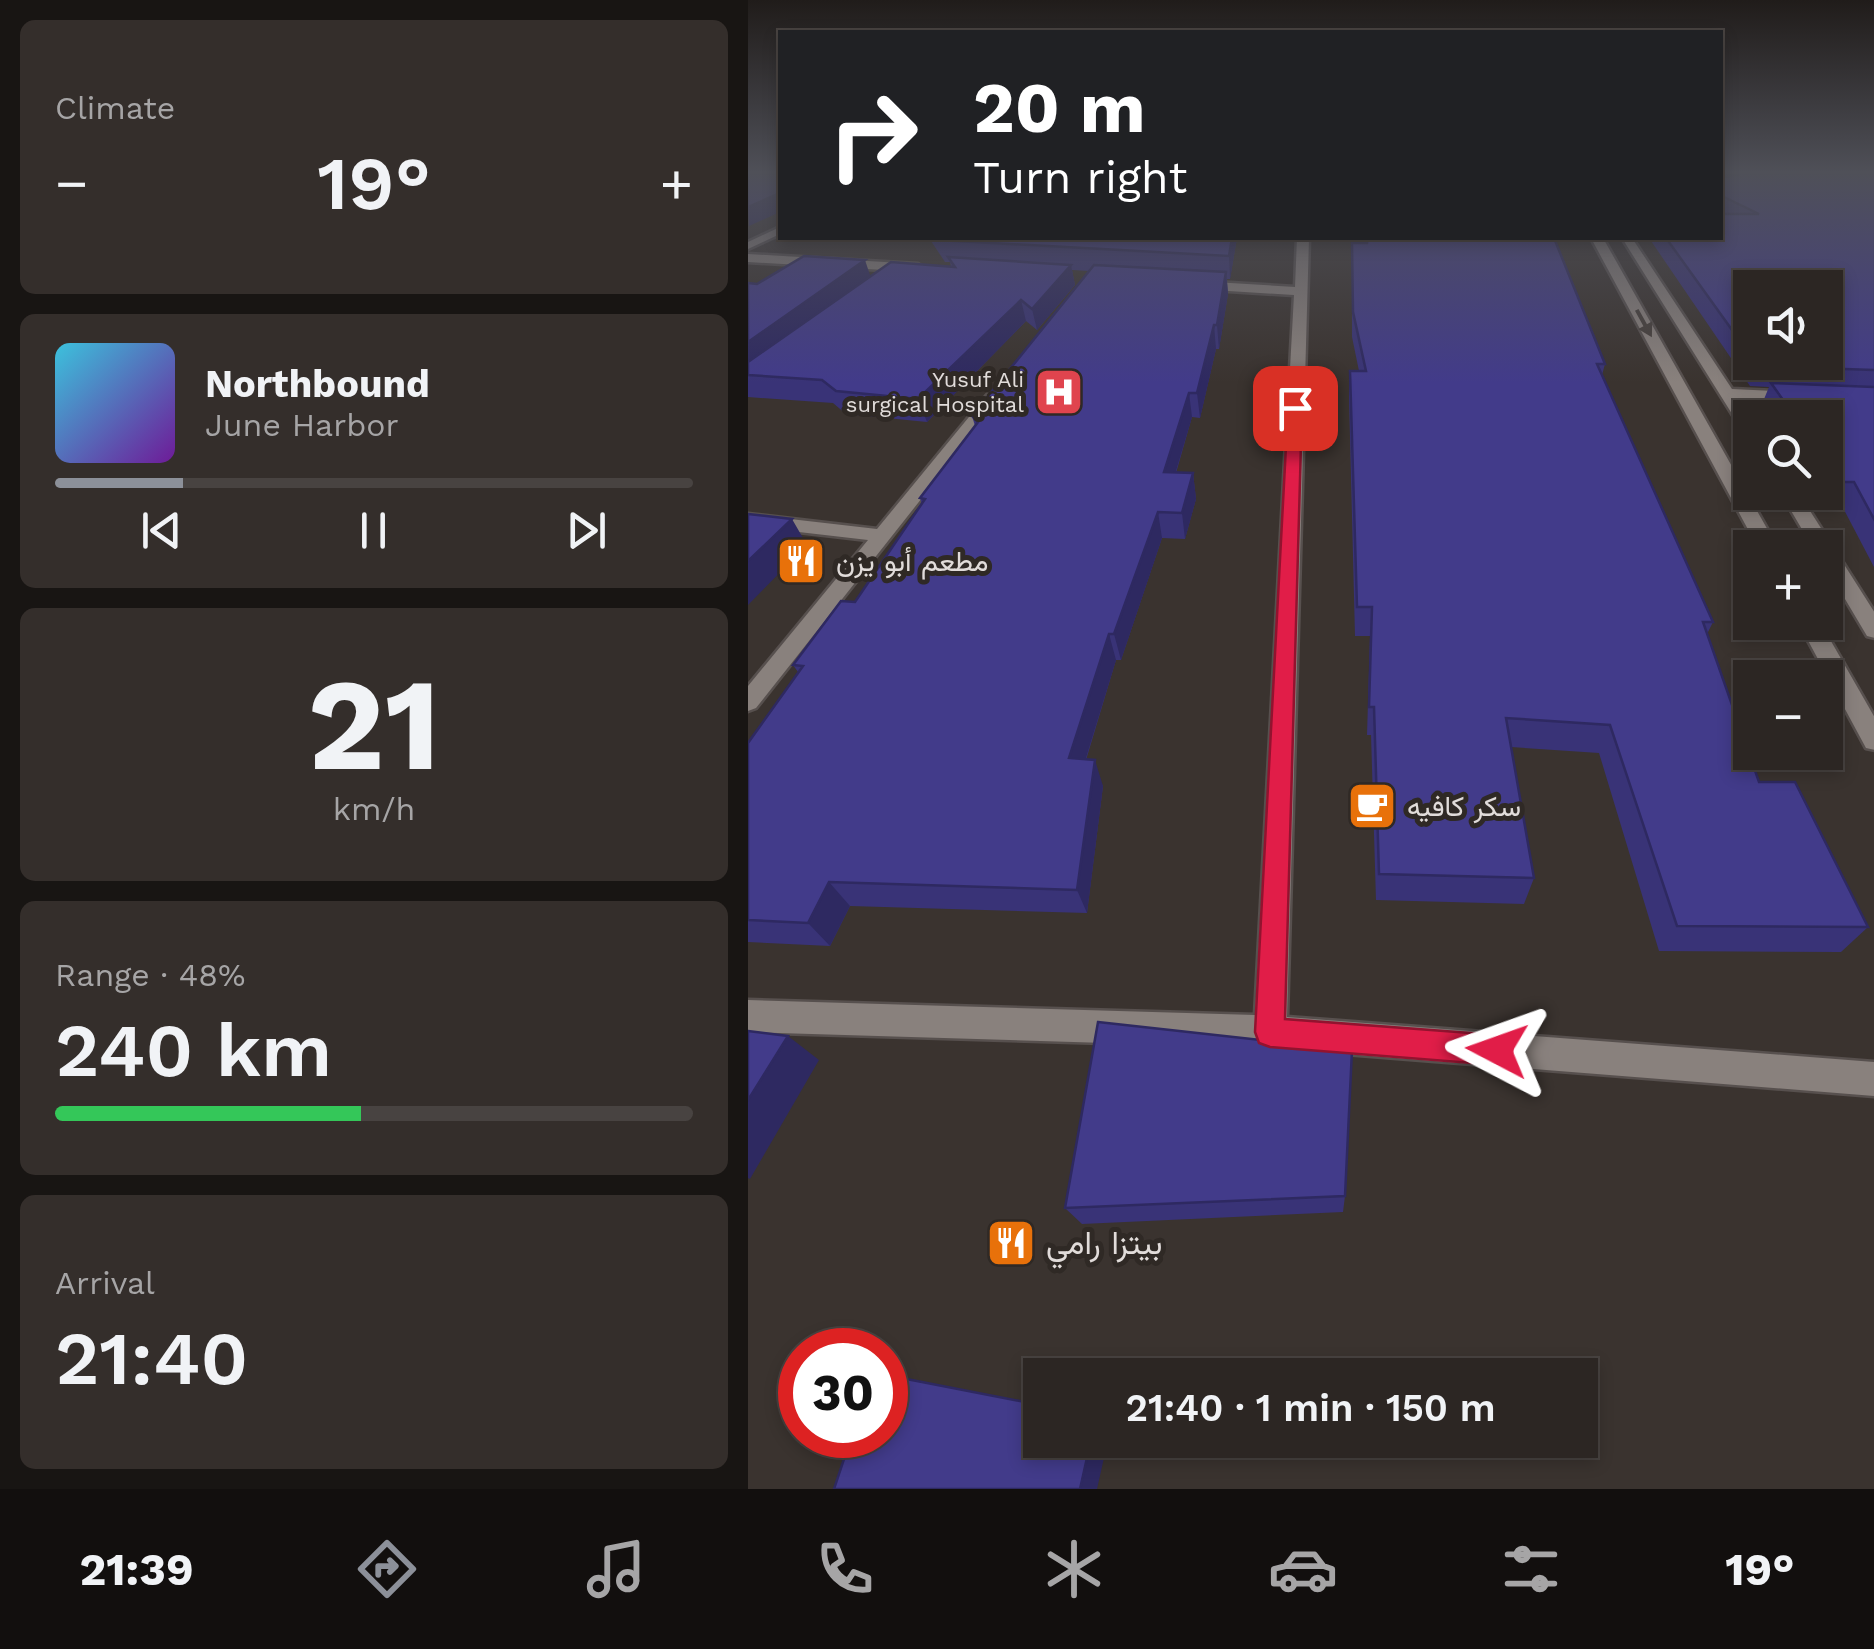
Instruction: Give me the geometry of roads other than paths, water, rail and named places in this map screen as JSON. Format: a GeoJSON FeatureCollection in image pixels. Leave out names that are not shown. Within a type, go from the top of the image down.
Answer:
{"type":"FeatureCollection","features":[{"type":"Feature","properties":{"kind":"street"},"geometry":{"type":"LineString","coordinates":[[1270,1032],[1303,243]]}},
{"type":"Feature","properties":{"kind":"street"},"geometry":{"type":"LineString","coordinates":[[1599,243],[1758,530]]}},
{"type":"Feature","properties":{"kind":"street"},"geometry":{"type":"LineString","coordinates":[[1631,243],[1733,401]]}},
{"type":"Feature","properties":{"kind":"street"},"geometry":{"type":"LineString","coordinates":[[748,258],[942,270]]}},
{"type":"Feature","properties":{"kind":"street"},"geometry":{"type":"LineString","coordinates":[[889,279],[904,268]]}},
{"type":"Feature","properties":{"kind":"street"},"geometry":{"type":"LineString","coordinates":[[1187,284],[1300,291]]}},
{"type":"Feature","properties":{"kind":"street"},"geometry":{"type":"LineString","coordinates":[[748,702],[879,535],[1005,384]]}},
{"type":"Feature","properties":{"kind":"street"},"geometry":{"type":"LineString","coordinates":[[1729,394],[1820,398]]}},
{"type":"Feature","properties":{"kind":"street"},"geometry":{"type":"LineString","coordinates":[[748,520],[879,535]]}},
{"type":"Feature","properties":{"kind":"street"},"geometry":{"type":"LineString","coordinates":[[1843,581],[1874,631]]}},
{"type":"Feature","properties":{"kind":"street"},"geometry":{"type":"LineString","coordinates":[[1819,640],[1874,741]]}},
{"type":"Feature","properties":{"kind":"street"},"geometry":{"type":"LineString","coordinates":[[748,1016],[1270,1032],[1874,1079]]}},
{"type":"Feature","properties":{"kind":"place","name":"Yusuf Ali surgical Hospital"},"geometry":{"type":"Point","coordinates":[1059,392]}},
{"type":"Feature","properties":{"kind":"place","name":"مطعم أبو يزن"},"geometry":{"type":"Point","coordinates":[801,561]}},
{"type":"Feature","properties":{"kind":"place","name":"سكر كافيه"},"geometry":{"type":"Point","coordinates":[1372,806]}},
{"type":"Feature","properties":{"kind":"place","name":"بيتزا رامي"},"geometry":{"type":"Point","coordinates":[1011,1243]}}]}
